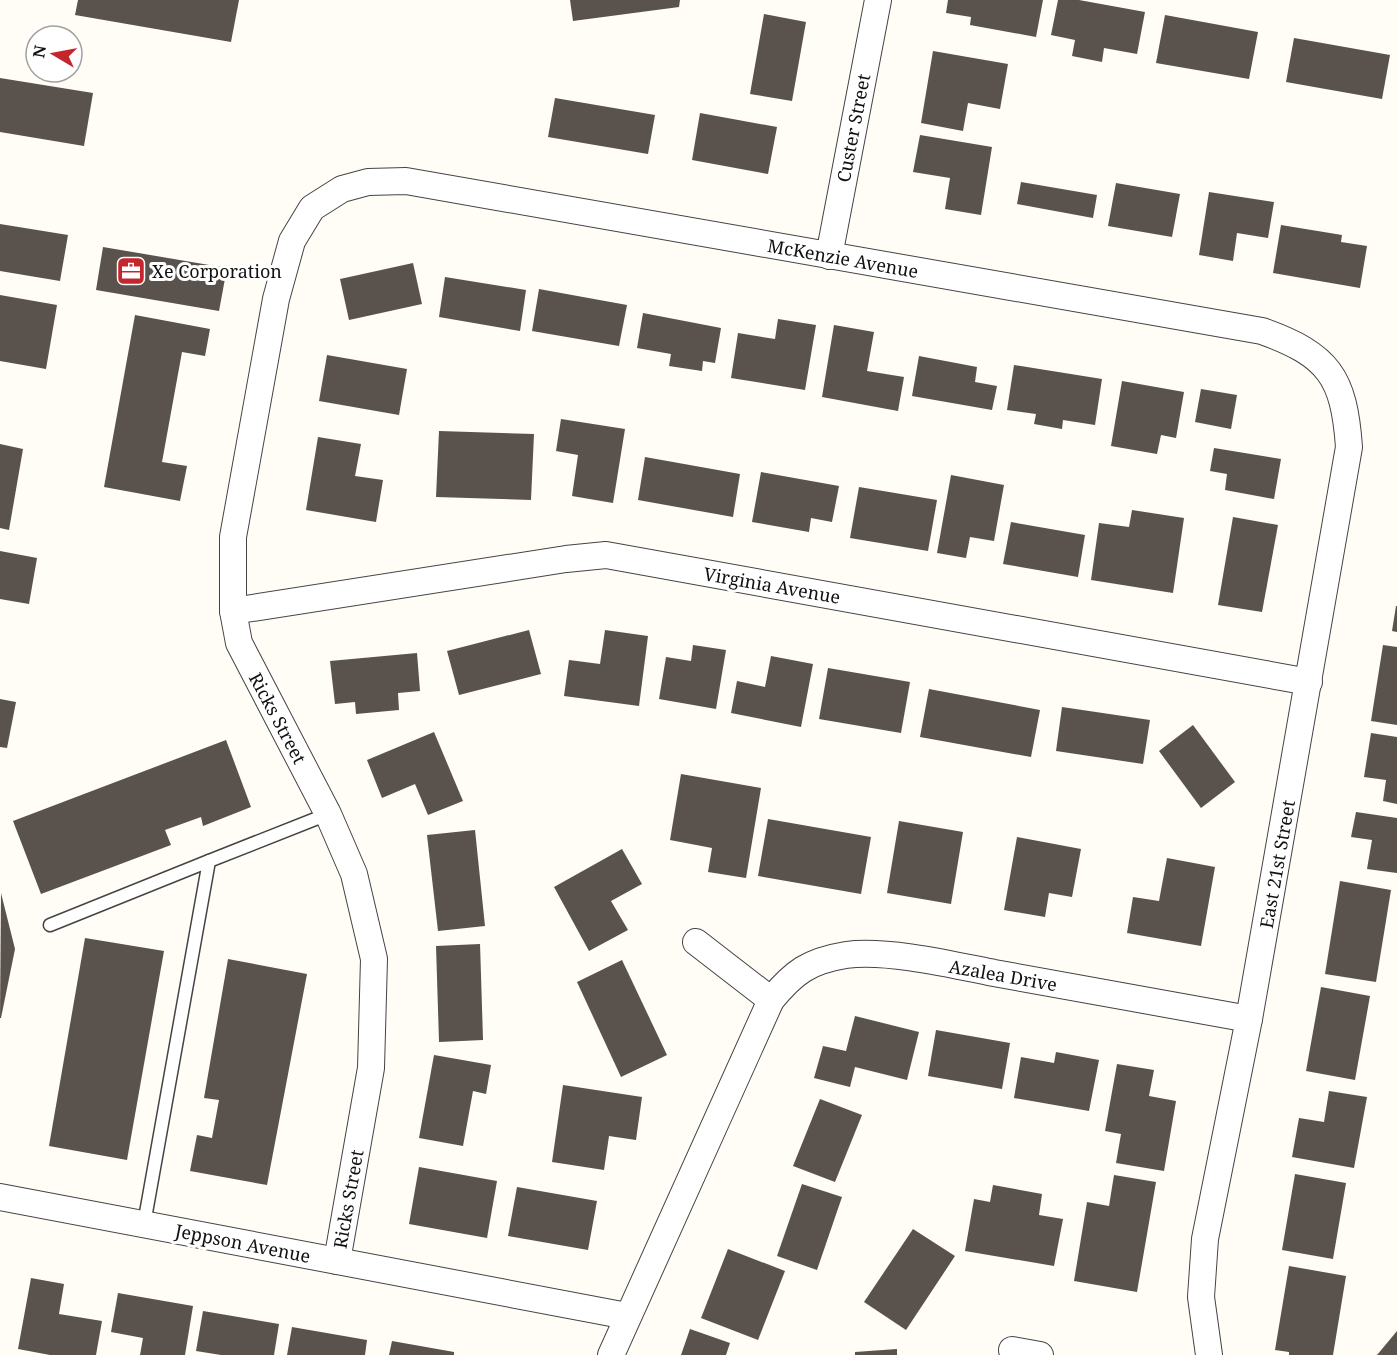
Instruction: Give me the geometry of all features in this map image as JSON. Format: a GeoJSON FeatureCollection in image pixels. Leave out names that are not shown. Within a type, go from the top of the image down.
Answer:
{"type":"FeatureCollection","features":[{"type":"Feature","properties":{"kind":"street","name":"Custer Street"},"geometry":{"type":"LineString","coordinates":[[829,256],[878,0]]}},
{"type":"Feature","properties":{"kind":"street","name":"McKenzie Avenue"},"geometry":{"type":"LineString","coordinates":[[342,189],[368,182],[406,181],[1262,332],[1292,342],[1318,357],[1331,374]]}},
{"type":"Feature","properties":{"kind":"street","name":"Ricks Street"},"geometry":{"type":"LineString","coordinates":[[337,1261],[371,1068],[374,959],[354,874],[328,814],[239,643],[233,610],[233,537],[276,298],[292,241],[312,208],[342,189]]}},
{"type":"Feature","properties":{"kind":"street","name":"East 21st Street"},"geometry":{"type":"LineString","coordinates":[[1209,1355],[1201,1297],[1205,1239],[1249,1020],[1348,447],[1346,412],[1331,374]]}},
{"type":"Feature","properties":{"kind":"street","name":"Virginia Avenue"},"geometry":{"type":"LineString","coordinates":[[233,610],[566,559],[606,555],[1309,682]]}},
{"type":"Feature","properties":{"kind":"street"},"geometry":{"type":"LineString","coordinates":[[696,942],[771,1000]]}},
{"type":"Feature","properties":{"kind":"street","name":"Azalea Drive"},"geometry":{"type":"LineString","coordinates":[[611,1355],[771,1000],[794,973],[825,959],[849,955],[886,956],[964,967],[1249,1020]]}},
{"type":"Feature","properties":{"kind":"street","name":"Jeppson Avenue"},"geometry":{"type":"LineString","coordinates":[[0,1197],[627,1316]]}},
{"type":"Feature","properties":{"kind":"street"},"geometry":{"type":"LineString","coordinates":[[1012,1350],[1041,1355]]}},
{"type":"Feature","properties":{"kind":"lane"},"geometry":{"type":"LineString","coordinates":[[50,925],[328,814]]}},
{"type":"Feature","properties":{"kind":"lane"},"geometry":{"type":"LineString","coordinates":[[144,1224],[209,861]]}},
{"type":"Feature","properties":{"kind":"building"},"geometry":{"type":"Polygon","coordinates":[[[78,0],[239,0],[231,42],[75,15],[78,0]]]}},
{"type":"Feature","properties":{"kind":"building"},"geometry":{"type":"Polygon","coordinates":[[[570,0],[680,0],[679,7],[573,21],[570,0]]]}},
{"type":"Feature","properties":{"kind":"building"},"geometry":{"type":"Polygon","coordinates":[[[948,0],[1043,0],[1036,37],[970,25],[971,17],[946,13],[948,0]]]}},
{"type":"Feature","properties":{"kind":"building"},"geometry":{"type":"Polygon","coordinates":[[[1058,0],[1079,0],[1145,12],[1137,54],[1104,48],[1102,62],[1072,56],[1075,40],[1051,35],[1058,0]]]}},
{"type":"Feature","properties":{"kind":"building"},"geometry":{"type":"Polygon","coordinates":[[[764,14],[806,22],[792,101],[750,94],[764,14]]]}},
{"type":"Feature","properties":{"kind":"building"},"geometry":{"type":"Polygon","coordinates":[[[1165,15],[1258,32],[1249,79],[1156,63],[1165,15]]]}},
{"type":"Feature","properties":{"kind":"building"},"geometry":{"type":"Polygon","coordinates":[[[1294,38],[1390,55],[1382,99],[1286,82],[1294,38]]]}},
{"type":"Feature","properties":{"kind":"building"},"geometry":{"type":"Polygon","coordinates":[[[933,51],[1008,64],[1000,109],[968,103],[963,131],[921,123],[933,51]]]}},
{"type":"Feature","properties":{"kind":"building"},"geometry":{"type":"Polygon","coordinates":[[[0,78],[24,82],[24,84],[93,93],[84,146],[0,132],[0,78]]]}},
{"type":"Feature","properties":{"kind":"building"},"geometry":{"type":"Polygon","coordinates":[[[555,98],[655,115],[648,154],[548,137],[555,98]]]}},
{"type":"Feature","properties":{"kind":"building"},"geometry":{"type":"Polygon","coordinates":[[[700,113],[777,127],[768,174],[692,160],[700,113]]]}},
{"type":"Feature","properties":{"kind":"building"},"geometry":{"type":"Polygon","coordinates":[[[920,135],[992,147],[981,215],[945,209],[950,178],[913,172],[920,135]]]}},
{"type":"Feature","properties":{"kind":"building"},"geometry":{"type":"Polygon","coordinates":[[[1021,182],[1097,195],[1093,218],[1017,204],[1021,182]]]}},
{"type":"Feature","properties":{"kind":"building"},"geometry":{"type":"Polygon","coordinates":[[[1116,183],[1180,194],[1172,237],[1108,226],[1116,183]]]}},
{"type":"Feature","properties":{"kind":"building"},"geometry":{"type":"Polygon","coordinates":[[[1209,192],[1274,202],[1268,238],[1237,233],[1233,261],[1199,255],[1209,192]]]}},
{"type":"Feature","properties":{"kind":"building"},"geometry":{"type":"Polygon","coordinates":[[[0,224],[68,235],[60,281],[0,271],[0,224]]]}},
{"type":"Feature","properties":{"kind":"building"},"geometry":{"type":"Polygon","coordinates":[[[1281,225],[1342,235],[1341,242],[1367,246],[1360,288],[1273,273],[1281,225]]]}},
{"type":"Feature","properties":{"kind":"building"},"geometry":{"type":"Polygon","coordinates":[[[103,247],[227,268],[219,311],[96,290],[103,247]]]}},
{"type":"Feature","properties":{"kind":"building"},"geometry":{"type":"Polygon","coordinates":[[[413,263],[422,304],[349,320],[340,279],[413,263]]]}},
{"type":"Feature","properties":{"kind":"building"},"geometry":{"type":"Polygon","coordinates":[[[445,277],[526,290],[520,331],[439,317],[445,277]]]}},
{"type":"Feature","properties":{"kind":"building"},"geometry":{"type":"Polygon","coordinates":[[[539,289],[627,305],[619,346],[532,331],[539,289]]]}},
{"type":"Feature","properties":{"kind":"building"},"geometry":{"type":"Polygon","coordinates":[[[0,295],[57,305],[46,369],[0,361],[0,295]]]}},
{"type":"Feature","properties":{"kind":"building"},"geometry":{"type":"Polygon","coordinates":[[[643,313],[721,328],[715,363],[703,361],[702,371],[669,366],[671,354],[637,348],[643,313]]]}},
{"type":"Feature","properties":{"kind":"building"},"geometry":{"type":"Polygon","coordinates":[[[135,315],[210,329],[205,356],[182,352],[162,462],[187,466],[180,501],[104,487],[135,315]]]}},
{"type":"Feature","properties":{"kind":"building"},"geometry":{"type":"Polygon","coordinates":[[[778,319],[816,325],[805,390],[731,378],[738,333],[775,339],[778,319]]]}},
{"type":"Feature","properties":{"kind":"building"},"geometry":{"type":"Polygon","coordinates":[[[834,325],[874,332],[867,371],[904,377],[898,411],[822,397],[834,325]]]}},
{"type":"Feature","properties":{"kind":"building"},"geometry":{"type":"Polygon","coordinates":[[[327,355],[407,369],[399,415],[319,401],[327,355]]]}},
{"type":"Feature","properties":{"kind":"building"},"geometry":{"type":"Polygon","coordinates":[[[919,356],[977,367],[975,382],[997,386],[992,410],[912,396],[919,356]]]}},
{"type":"Feature","properties":{"kind":"building"},"geometry":{"type":"Polygon","coordinates":[[[1014,365],[1102,379],[1095,425],[1063,420],[1062,429],[1034,424],[1036,414],[1007,410],[1014,365]]]}},
{"type":"Feature","properties":{"kind":"building"},"geometry":{"type":"Polygon","coordinates":[[[1122,381],[1184,392],[1176,438],[1161,435],[1157,454],[1111,446],[1122,381]]]}},
{"type":"Feature","properties":{"kind":"building"},"geometry":{"type":"Polygon","coordinates":[[[1201,389],[1237,395],[1231,429],[1195,422],[1201,389]]]}},
{"type":"Feature","properties":{"kind":"building"},"geometry":{"type":"Polygon","coordinates":[[[561,419],[625,429],[613,503],[572,496],[578,455],[556,451],[561,419]]]}},
{"type":"Feature","properties":{"kind":"building"},"geometry":{"type":"Polygon","coordinates":[[[439,431],[534,434],[531,500],[436,497],[439,431]]]}},
{"type":"Feature","properties":{"kind":"building"},"geometry":{"type":"Polygon","coordinates":[[[318,437],[361,444],[355,476],[383,480],[376,522],[306,510],[318,437]]]}},
{"type":"Feature","properties":{"kind":"building"},"geometry":{"type":"Polygon","coordinates":[[[0,444],[23,449],[9,530],[0,528],[0,444]]]}},
{"type":"Feature","properties":{"kind":"building"},"geometry":{"type":"Polygon","coordinates":[[[1214,448],[1281,459],[1274,499],[1225,490],[1227,474],[1210,471],[1214,448]]]}},
{"type":"Feature","properties":{"kind":"building"},"geometry":{"type":"Polygon","coordinates":[[[645,457],[740,474],[733,517],[638,500],[645,457]]]}},
{"type":"Feature","properties":{"kind":"building"},"geometry":{"type":"Polygon","coordinates":[[[761,472],[839,486],[832,522],[811,518],[809,532],[752,522],[761,472]]]}},
{"type":"Feature","properties":{"kind":"building"},"geometry":{"type":"Polygon","coordinates":[[[951,475],[1004,485],[994,541],[970,537],[966,558],[937,553],[951,475]]]}},
{"type":"Feature","properties":{"kind":"building"},"geometry":{"type":"Polygon","coordinates":[[[859,487],[937,500],[928,551],[850,538],[859,487]]]}},
{"type":"Feature","properties":{"kind":"building"},"geometry":{"type":"Polygon","coordinates":[[[1132,510],[1184,518],[1173,593],[1091,580],[1099,523],[1129,527],[1132,510]]]}},
{"type":"Feature","properties":{"kind":"building"},"geometry":{"type":"Polygon","coordinates":[[[1233,517],[1278,525],[1262,612],[1218,605],[1233,517]]]}},
{"type":"Feature","properties":{"kind":"building"},"geometry":{"type":"Polygon","coordinates":[[[1011,522],[1085,535],[1078,577],[1003,564],[1011,522]]]}},
{"type":"Feature","properties":{"kind":"building"},"geometry":{"type":"Polygon","coordinates":[[[0,551],[37,558],[29,604],[0,599],[0,551]]]}},
{"type":"Feature","properties":{"kind":"building"},"geometry":{"type":"Polygon","coordinates":[[[1397,606],[1397,632],[1392,631],[1397,606]]]}},
{"type":"Feature","properties":{"kind":"building"},"geometry":{"type":"Polygon","coordinates":[[[529,630],[541,674],[459,695],[447,651],[529,630]]]}},
{"type":"Feature","properties":{"kind":"building"},"geometry":{"type":"Polygon","coordinates":[[[605,630],[648,636],[639,706],[564,696],[569,660],[600,664],[605,630]]]}},
{"type":"Feature","properties":{"kind":"building"},"geometry":{"type":"Polygon","coordinates":[[[693,645],[726,650],[716,709],[659,699],[666,657],[691,661],[693,645]]]}},
{"type":"Feature","properties":{"kind":"building"},"geometry":{"type":"Polygon","coordinates":[[[1383,645],[1397,647],[1397,725],[1371,721],[1383,645]]]}},
{"type":"Feature","properties":{"kind":"building"},"geometry":{"type":"Polygon","coordinates":[[[417,653],[420,691],[398,693],[399,710],[356,714],[355,702],[335,704],[330,661],[417,653]]]}},
{"type":"Feature","properties":{"kind":"building"},"geometry":{"type":"Polygon","coordinates":[[[771,656],[813,664],[801,727],[731,713],[737,681],[765,687],[771,656]]]}},
{"type":"Feature","properties":{"kind":"building"},"geometry":{"type":"Polygon","coordinates":[[[828,668],[910,682],[901,733],[819,719],[828,668]]]}},
{"type":"Feature","properties":{"kind":"building"},"geometry":{"type":"Polygon","coordinates":[[[929,689],[1040,710],[1031,757],[920,737],[929,689]]]}},
{"type":"Feature","properties":{"kind":"building"},"geometry":{"type":"Polygon","coordinates":[[[0,699],[16,702],[7,748],[0,747],[0,699]]]}},
{"type":"Feature","properties":{"kind":"building"},"geometry":{"type":"Polygon","coordinates":[[[1062,707],[1150,720],[1143,764],[1056,751],[1062,707]]]}},
{"type":"Feature","properties":{"kind":"building"},"geometry":{"type":"Polygon","coordinates":[[[1193,725],[1235,782],[1201,808],[1159,751],[1193,725]]]}},
{"type":"Feature","properties":{"kind":"building"},"geometry":{"type":"Polygon","coordinates":[[[434,732],[463,801],[428,815],[415,784],[382,798],[367,760],[434,732]]]}},
{"type":"Feature","properties":{"kind":"building"},"geometry":{"type":"Polygon","coordinates":[[[1371,733],[1397,737],[1397,804],[1383,801],[1386,780],[1364,777],[1371,733]]]}},
{"type":"Feature","properties":{"kind":"building"},"geometry":{"type":"Polygon","coordinates":[[[226,740],[251,807],[203,826],[201,817],[165,830],[171,845],[41,894],[13,821],[226,740]]]}},
{"type":"Feature","properties":{"kind":"building"},"geometry":{"type":"Polygon","coordinates":[[[681,774],[761,788],[746,878],[708,872],[712,848],[670,840],[681,774]]]}},
{"type":"Feature","properties":{"kind":"building"},"geometry":{"type":"Polygon","coordinates":[[[1356,812],[1397,818],[1397,873],[1367,869],[1372,840],[1351,837],[1356,812]]]}},
{"type":"Feature","properties":{"kind":"building"},"geometry":{"type":"Polygon","coordinates":[[[768,819],[871,837],[861,894],[758,876],[768,819]]]}},
{"type":"Feature","properties":{"kind":"building"},"geometry":{"type":"Polygon","coordinates":[[[899,821],[963,832],[951,904],[887,893],[899,821]]]}},
{"type":"Feature","properties":{"kind":"building"},"geometry":{"type":"Polygon","coordinates":[[[475,830],[485,926],[438,931],[427,835],[475,830]]]}},
{"type":"Feature","properties":{"kind":"building"},"geometry":{"type":"Polygon","coordinates":[[[1017,837],[1081,849],[1072,897],[1049,893],[1045,917],[1004,910],[1017,837]]]}},
{"type":"Feature","properties":{"kind":"building"},"geometry":{"type":"Polygon","coordinates":[[[622,849],[642,884],[611,901],[628,930],[589,951],[554,887],[622,849]]]}},
{"type":"Feature","properties":{"kind":"building"},"geometry":{"type":"Polygon","coordinates":[[[1167,858],[1215,867],[1201,946],[1127,933],[1133,897],[1159,901],[1167,858]]]}},
{"type":"Feature","properties":{"kind":"building"},"geometry":{"type":"Polygon","coordinates":[[[1340,881],[1391,890],[1376,982],[1325,974],[1340,881]]]}},
{"type":"Feature","properties":{"kind":"building"},"geometry":{"type":"Polygon","coordinates":[[[1,893],[15,949],[0,1018],[1,893]]]}},
{"type":"Feature","properties":{"kind":"building"},"geometry":{"type":"Polygon","coordinates":[[[85,938],[164,951],[127,1160],[49,1146],[85,938]]]}},
{"type":"Feature","properties":{"kind":"building"},"geometry":{"type":"Polygon","coordinates":[[[480,944],[483,1040],[439,1042],[436,946],[480,944]]]}},
{"type":"Feature","properties":{"kind":"building"},"geometry":{"type":"Polygon","coordinates":[[[228,959],[307,974],[267,1185],[190,1171],[197,1135],[212,1138],[219,1100],[204,1098],[228,959]]]}},
{"type":"Feature","properties":{"kind":"building"},"geometry":{"type":"Polygon","coordinates":[[[622,960],[667,1055],[621,1077],[577,982],[622,960]]]}},
{"type":"Feature","properties":{"kind":"building"},"geometry":{"type":"Polygon","coordinates":[[[1321,987],[1370,996],[1355,1080],[1306,1071],[1321,987]]]}},
{"type":"Feature","properties":{"kind":"building"},"geometry":{"type":"Polygon","coordinates":[[[855,1016],[919,1032],[907,1080],[855,1067],[850,1087],[814,1078],[823,1046],[846,1051],[855,1016]]]}},
{"type":"Feature","properties":{"kind":"building"},"geometry":{"type":"Polygon","coordinates":[[[936,1030],[1010,1043],[1002,1089],[928,1076],[936,1030]]]}},
{"type":"Feature","properties":{"kind":"building"},"geometry":{"type":"Polygon","coordinates":[[[1056,1052],[1099,1060],[1089,1111],[1014,1098],[1021,1057],[1054,1063],[1056,1052]]]}},
{"type":"Feature","properties":{"kind":"building"},"geometry":{"type":"Polygon","coordinates":[[[434,1055],[491,1065],[486,1094],[473,1091],[463,1146],[419,1138],[434,1055]]]}},
{"type":"Feature","properties":{"kind":"building"},"geometry":{"type":"Polygon","coordinates":[[[1117,1064],[1154,1070],[1149,1096],[1176,1101],[1164,1171],[1116,1163],[1121,1134],[1105,1131],[1117,1064]]]}},
{"type":"Feature","properties":{"kind":"building"},"geometry":{"type":"Polygon","coordinates":[[[563,1085],[642,1097],[636,1140],[609,1136],[604,1170],[552,1162],[563,1085]]]}},
{"type":"Feature","properties":{"kind":"building"},"geometry":{"type":"Polygon","coordinates":[[[1329,1091],[1367,1097],[1354,1168],[1292,1157],[1299,1118],[1324,1122],[1329,1091]]]}},
{"type":"Feature","properties":{"kind":"building"},"geometry":{"type":"Polygon","coordinates":[[[820,1099],[862,1115],[835,1182],[793,1166],[820,1099]]]}},
{"type":"Feature","properties":{"kind":"building"},"geometry":{"type":"Polygon","coordinates":[[[419,1167],[497,1181],[487,1238],[409,1224],[419,1167]]]}},
{"type":"Feature","properties":{"kind":"building"},"geometry":{"type":"Polygon","coordinates":[[[1295,1174],[1346,1183],[1333,1259],[1282,1250],[1295,1174]]]}},
{"type":"Feature","properties":{"kind":"building"},"geometry":{"type":"Polygon","coordinates":[[[1114,1175],[1156,1182],[1137,1292],[1074,1281],[1087,1202],[1109,1206],[1114,1175]]]}},
{"type":"Feature","properties":{"kind":"building"},"geometry":{"type":"Polygon","coordinates":[[[802,1184],[842,1197],[817,1270],[777,1256],[802,1184]]]}},
{"type":"Feature","properties":{"kind":"building"},"geometry":{"type":"Polygon","coordinates":[[[993,1185],[1042,1194],[1039,1215],[1063,1219],[1054,1266],[965,1251],[974,1199],[990,1202],[993,1185]]]}},
{"type":"Feature","properties":{"kind":"building"},"geometry":{"type":"Polygon","coordinates":[[[517,1187],[597,1201],[588,1250],[508,1236],[517,1187]]]}},
{"type":"Feature","properties":{"kind":"building"},"geometry":{"type":"Polygon","coordinates":[[[913,1229],[955,1256],[906,1330],[864,1302],[913,1229]]]}},
{"type":"Feature","properties":{"kind":"building"},"geometry":{"type":"Polygon","coordinates":[[[728,1249],[785,1271],[758,1340],[701,1318],[728,1249]]]}},
{"type":"Feature","properties":{"kind":"building"},"geometry":{"type":"Polygon","coordinates":[[[1289,1266],[1346,1276],[1333,1355],[1289,1355],[1289,1352],[1275,1350],[1289,1266]]]}},
{"type":"Feature","properties":{"kind":"building"},"geometry":{"type":"Polygon","coordinates":[[[31,1278],[64,1284],[59,1314],[102,1321],[96,1355],[50,1355],[18,1349],[31,1278]]]}},
{"type":"Feature","properties":{"kind":"building"},"geometry":{"type":"Polygon","coordinates":[[[118,1293],[193,1306],[185,1355],[140,1355],[143,1338],[111,1332],[118,1293]]]}},
{"type":"Feature","properties":{"kind":"building"},"geometry":{"type":"Polygon","coordinates":[[[203,1311],[279,1324],[274,1355],[221,1355],[196,1351],[203,1311]]]}},
{"type":"Feature","properties":{"kind":"building"},"geometry":{"type":"Polygon","coordinates":[[[292,1327],[367,1340],[365,1355],[287,1355],[292,1327]]]}},
{"type":"Feature","properties":{"kind":"building"},"geometry":{"type":"Polygon","coordinates":[[[690,1329],[730,1343],[726,1355],[681,1355],[690,1329]]]}},
{"type":"Feature","properties":{"kind":"building"},"geometry":{"type":"Polygon","coordinates":[[[1397,1331],[1397,1355],[1377,1355],[1397,1331]]]}},
{"type":"Feature","properties":{"kind":"building"},"geometry":{"type":"Polygon","coordinates":[[[392,1341],[454,1352],[454,1355],[389,1355],[392,1341]]]}},
{"type":"Feature","properties":{"kind":"building"},"geometry":{"type":"Polygon","coordinates":[[[897,1349],[897,1355],[855,1355],[855,1352],[897,1349]]]}},
{"type":"Feature","properties":{"kind":"place","name":"Xe Corporation"},"geometry":{"type":"Point","coordinates":[131,271]}}]}
